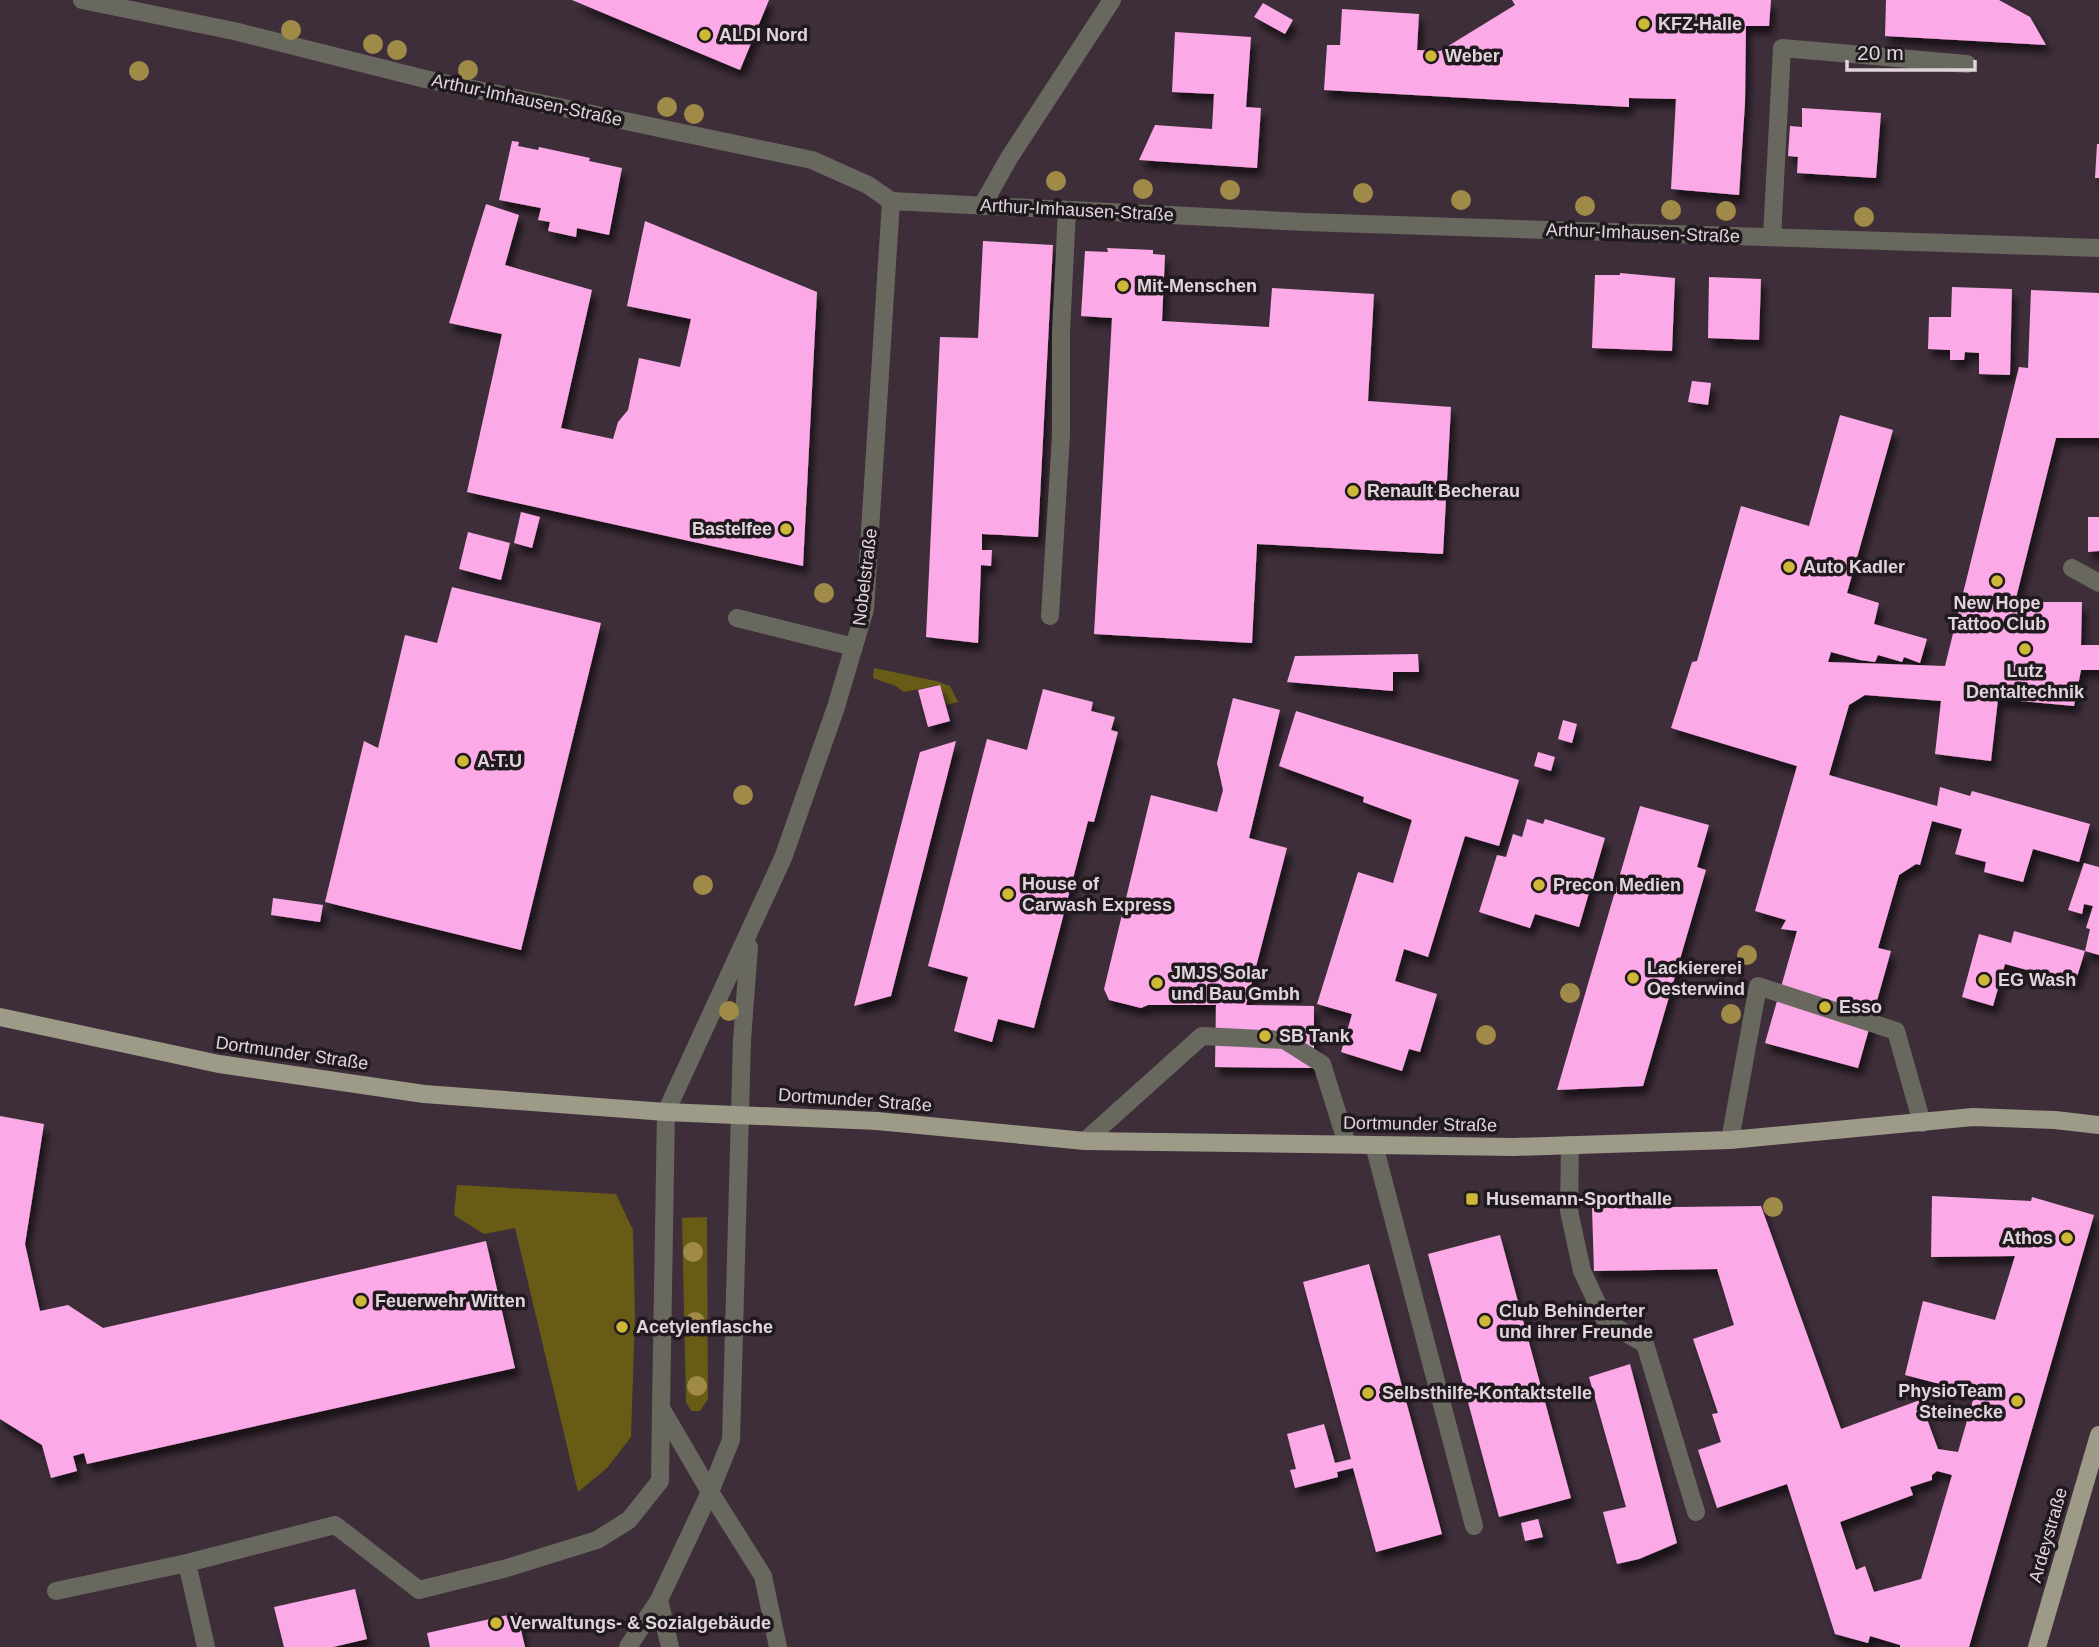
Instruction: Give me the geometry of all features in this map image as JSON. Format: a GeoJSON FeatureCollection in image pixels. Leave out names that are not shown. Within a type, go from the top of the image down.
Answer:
{"type":"FeatureCollection","features":[{"type":"Feature","properties":{"kind":"main road","name":"Dortmunder Straße"},"geometry":{"type":"LineString","coordinates":[[0,1017],[219,1064],[424,1094],[666,1112],[877,1121],[1085,1141],[1570,1145],[1730,1140],[1973,1117],[2055,1120],[2099,1125]]}},
{"type":"Feature","properties":{"kind":"main road","name":"Ardeystraße"},"geometry":{"type":"LineString","coordinates":[[2037,1647],[2099,1435]]}},
{"type":"Feature","properties":{"kind":"street","name":"Arthur-Imhausen-Straße"},"geometry":{"type":"LineString","coordinates":[[82,0],[234,31],[425,79],[813,160],[868,185],[891,201],[1306,222],[2099,248]]}},
{"type":"Feature","properties":{"kind":"street"},"geometry":{"type":"LineString","coordinates":[[982,206],[1009,158],[1112,0]]}},
{"type":"Feature","properties":{"kind":"street"},"geometry":{"type":"LineString","coordinates":[[1772,237],[1782,48],[1967,64]]}},
{"type":"Feature","properties":{"kind":"street","name":"Nobelstraße"},"geometry":{"type":"LineString","coordinates":[[666,1112],[783,858],[865,609],[891,201]]}},
{"type":"Feature","properties":{"kind":"street"},"geometry":{"type":"LineString","coordinates":[[1051,616],[1061,435],[1061,332],[1067,210]]}},
{"type":"Feature","properties":{"kind":"street"},"geometry":{"type":"LineString","coordinates":[[2072,568],[2099,583]]}},
{"type":"Feature","properties":{"kind":"street"},"geometry":{"type":"LineString","coordinates":[[737,618],[854,647]]}},
{"type":"Feature","properties":{"kind":"street","name":"Nobelstraße"},"geometry":{"type":"LineString","coordinates":[[740,1114],[750,933]]}},
{"type":"Feature","properties":{"kind":"street"},"geometry":{"type":"LineString","coordinates":[[1730,1140],[1758,986],[1896,1031],[1922,1123]]}},
{"type":"Feature","properties":{"kind":"street"},"geometry":{"type":"LineString","coordinates":[[1085,1141],[1202,1036],[1284,1040],[1322,1064],[1347,1144]]}},
{"type":"Feature","properties":{"kind":"street"},"geometry":{"type":"LineString","coordinates":[[56,1591],[187,1563],[335,1525],[419,1590],[507,1568],[597,1540],[629,1520],[660,1481],[666,1112]]}},
{"type":"Feature","properties":{"kind":"street"},"geometry":{"type":"LineString","coordinates":[[628,1647],[659,1600],[710,1492],[730,1440],[740,1114]]}},
{"type":"Feature","properties":{"kind":"street"},"geometry":{"type":"LineString","coordinates":[[1374,1145],[1474,1526]]}},
{"type":"Feature","properties":{"kind":"street"},"geometry":{"type":"LineString","coordinates":[[1570,1145],[1569,1212],[1582,1271],[1606,1322],[1645,1344],[1696,1512]]}},
{"type":"Feature","properties":{"kind":"street"},"geometry":{"type":"LineString","coordinates":[[661,1408],[763,1576],[778,1647]]}},
{"type":"Feature","properties":{"kind":"street"},"geometry":{"type":"LineString","coordinates":[[187,1563],[206,1647]]}},
{"type":"Feature","properties":{"kind":"street"},"geometry":{"type":"LineString","coordinates":[[659,1600],[670,1647]]}},
{"type":"Feature","properties":{"kind":"shaded area"},"geometry":{"type":"Polygon","coordinates":[[[874,668],[950,686],[958,702],[946,705],[939,685],[904,692],[896,686],[873,678],[874,668]]]}},
{"type":"Feature","properties":{"kind":"shaded area"},"geometry":{"type":"Polygon","coordinates":[[[457,1185],[616,1194],[633,1230],[635,1316],[631,1437],[607,1468],[578,1492],[515,1228],[484,1234],[454,1215],[457,1185]]]}},
{"type":"Feature","properties":{"kind":"shaded area"},"geometry":{"type":"Polygon","coordinates":[[[707,1217],[708,1399],[700,1411],[691,1411],[686,1402],[682,1218],[707,1217]]]}},
{"type":"Feature","properties":{"kind":"building","name":"ALDI Nord"},"geometry":{"type":"Polygon","coordinates":[[[572,0],[769,0],[740,70],[572,0]]]}},
{"type":"Feature","properties":{"kind":"building"},"geometry":{"type":"Polygon","coordinates":[[[1512,0],[1771,0],[1769,26],[1746,26],[1745,103],[1739,195],[1671,189],[1676,99],[1629,98],[1629,107],[1324,90],[1327,45],[1340,45],[1342,9],[1419,14],[1417,50],[1440,51],[1515,5],[1512,0]]]}},
{"type":"Feature","properties":{"kind":"building"},"geometry":{"type":"Polygon","coordinates":[[[1886,0],[1999,0],[2030,17],[2046,45],[1885,36],[1886,0]]]}},
{"type":"Feature","properties":{"kind":"building"},"geometry":{"type":"Polygon","coordinates":[[[1263,3],[1293,20],[1285,34],[1254,17],[1263,3]]]}},
{"type":"Feature","properties":{"kind":"building"},"geometry":{"type":"Polygon","coordinates":[[[1175,32],[1251,37],[1246,107],[1261,108],[1257,168],[1139,160],[1155,125],[1212,129],[1214,94],[1172,92],[1175,32]]]}},
{"type":"Feature","properties":{"kind":"building"},"geometry":{"type":"Polygon","coordinates":[[[1802,108],[1881,113],[1876,178],[1797,173],[1798,157],[1788,156],[1790,126],[1802,127],[1802,108]]]}},
{"type":"Feature","properties":{"kind":"building"},"geometry":{"type":"Polygon","coordinates":[[[512,141],[519,142],[518,146],[538,150],[539,147],[622,168],[609,235],[577,228],[576,237],[548,231],[550,222],[538,220],[541,208],[499,200],[512,141]]]}},
{"type":"Feature","properties":{"kind":"building"},"geometry":{"type":"Polygon","coordinates":[[[2097,144],[2099,178],[2095,178],[2097,144]]]}},
{"type":"Feature","properties":{"kind":"building"},"geometry":{"type":"Polygon","coordinates":[[[486,204],[519,215],[505,265],[592,290],[561,428],[613,439],[618,422],[628,410],[639,358],[680,367],[691,319],[627,306],[645,221],[817,292],[803,566],[467,492],[502,334],[449,323],[486,204]]]}},
{"type":"Feature","properties":{"kind":"building"},"geometry":{"type":"Polygon","coordinates":[[[983,241],[1053,245],[1038,537],[982,534],[982,550],[992,550],[991,566],[981,565],[978,643],[926,637],[940,337],[978,338],[983,241]]]}},
{"type":"Feature","properties":{"kind":"building"},"geometry":{"type":"Polygon","coordinates":[[[1107,248],[1153,250],[1153,254],[1165,255],[1162,321],[1269,327],[1272,288],[1374,294],[1368,401],[1451,407],[1443,554],[1257,544],[1252,643],[1094,634],[1112,318],[1081,316],[1085,251],[1108,252],[1107,248]]]}},
{"type":"Feature","properties":{"kind":"building"},"geometry":{"type":"Polygon","coordinates":[[[1620,273],[1675,278],[1672,351],[1592,348],[1595,275],[1620,273]]]}},
{"type":"Feature","properties":{"kind":"building"},"geometry":{"type":"Polygon","coordinates":[[[1709,277],[1761,279],[1759,340],[1708,338],[1709,277]]]}},
{"type":"Feature","properties":{"kind":"building"},"geometry":{"type":"Polygon","coordinates":[[[1952,287],[2012,289],[2010,375],[1979,374],[1979,353],[1965,352],[1964,360],[1950,360],[1950,350],[1928,349],[1929,317],[1951,317],[1952,287]]]}},
{"type":"Feature","properties":{"kind":"building"},"geometry":{"type":"Polygon","coordinates":[[[2031,290],[2099,293],[2099,438],[2056,438],[2015,602],[2082,602],[2081,645],[2099,645],[2099,670],[2081,670],[2074,706],[1998,699],[1991,761],[1935,754],[1941,701],[1865,695],[1849,705],[1829,775],[1937,806],[1940,787],[1970,796],[1972,791],[2090,824],[2079,862],[2033,849],[2023,882],[1984,872],[1986,862],[1955,854],[1962,829],[1932,821],[1920,865],[1916,864],[1899,875],[1878,948],[1891,951],[1858,1068],[1765,1043],[1797,931],[1781,929],[1786,920],[1755,911],[1797,766],[1671,728],[1692,662],[1697,661],[1741,506],[1809,526],[1840,415],[1893,430],[1847,593],[1879,603],[1874,624],[1927,639],[1920,663],[1904,657],[1902,662],[1878,655],[1875,662],[1831,652],[1828,662],[1945,666],[2019,367],[2028,368],[2031,290]]]}},
{"type":"Feature","properties":{"kind":"building"},"geometry":{"type":"Polygon","coordinates":[[[1692,381],[1711,383],[1708,405],[1688,402],[1692,381]]]}},
{"type":"Feature","properties":{"kind":"building"},"geometry":{"type":"Polygon","coordinates":[[[521,512],[540,517],[532,548],[514,543],[521,512]]]}},
{"type":"Feature","properties":{"kind":"building"},"geometry":{"type":"Polygon","coordinates":[[[2088,517],[2099,517],[2099,551],[2088,552],[2088,517]]]}},
{"type":"Feature","properties":{"kind":"building"},"geometry":{"type":"Polygon","coordinates":[[[468,532],[510,543],[501,580],[459,569],[468,532]]]}},
{"type":"Feature","properties":{"kind":"building","name":"A.T.U"},"geometry":{"type":"Polygon","coordinates":[[[452,587],[601,623],[521,950],[325,902],[364,741],[378,748],[405,635],[437,643],[452,587]]]}},
{"type":"Feature","properties":{"kind":"building"},"geometry":{"type":"Polygon","coordinates":[[[1418,654],[1419,672],[1393,672],[1393,691],[1287,682],[1295,656],[1418,654]]]}},
{"type":"Feature","properties":{"kind":"building"},"geometry":{"type":"Polygon","coordinates":[[[940,685],[950,721],[928,727],[918,690],[940,685]]]}},
{"type":"Feature","properties":{"kind":"building","name":"House of Carwash Express"},"geometry":{"type":"Polygon","coordinates":[[[1043,689],[1093,702],[1091,711],[1115,717],[1111,730],[1118,732],[1094,822],[1088,821],[1034,1028],[998,1019],[992,1042],[954,1031],[968,977],[928,966],[987,739],[1027,750],[1043,689]]]}},
{"type":"Feature","properties":{"kind":"building"},"geometry":{"type":"Polygon","coordinates":[[[1233,698],[1280,710],[1249,838],[1287,848],[1246,1005],[1314,1006],[1314,1068],[1215,1067],[1216,1005],[1148,1005],[1141,1008],[1109,1000],[1104,989],[1151,795],[1217,812],[1223,790],[1217,763],[1233,698]]]}},
{"type":"Feature","properties":{"kind":"building"},"geometry":{"type":"Polygon","coordinates":[[[1296,711],[1519,780],[1499,846],[1465,836],[1428,957],[1404,949],[1395,981],[1437,994],[1420,1052],[1409,1049],[1402,1071],[1341,1052],[1352,1014],[1317,1004],[1358,872],[1393,883],[1412,820],[1363,802],[1364,797],[1279,766],[1296,711]]]}},
{"type":"Feature","properties":{"kind":"building"},"geometry":{"type":"Polygon","coordinates":[[[1563,720],[1577,724],[1572,743],[1558,739],[1563,720]]]}},
{"type":"Feature","properties":{"kind":"building"},"geometry":{"type":"Polygon","coordinates":[[[956,741],[891,996],[854,1006],[920,752],[956,741]]]}},
{"type":"Feature","properties":{"kind":"building"},"geometry":{"type":"Polygon","coordinates":[[[1538,752],[1555,757],[1551,771],[1534,766],[1538,752]]]}},
{"type":"Feature","properties":{"kind":"building","name":"Lackiererei Oesterwind"},"geometry":{"type":"Polygon","coordinates":[[[1640,806],[1709,825],[1697,867],[1706,870],[1643,1086],[1557,1090],[1640,806]]]}},
{"type":"Feature","properties":{"kind":"building","name":"Precon Medien"},"geometry":{"type":"Polygon","coordinates":[[[1527,819],[1543,824],[1545,819],[1605,838],[1579,927],[1535,914],[1530,928],[1479,912],[1497,855],[1506,857],[1513,834],[1522,837],[1527,819]]]}},
{"type":"Feature","properties":{"kind":"building"},"geometry":{"type":"Polygon","coordinates":[[[2084,863],[2099,867],[2099,955],[2085,951],[2090,929],[2086,928],[2093,906],[2084,904],[2082,914],[2068,910],[2084,863]]]}},
{"type":"Feature","properties":{"kind":"building"},"geometry":{"type":"Polygon","coordinates":[[[273,898],[323,905],[320,922],[271,915],[273,898]]]}},
{"type":"Feature","properties":{"kind":"building"},"geometry":{"type":"Polygon","coordinates":[[[2014,931],[2085,951],[2075,983],[2005,964],[1993,1006],[1962,997],[1979,934],[2011,943],[2014,931]]]}},
{"type":"Feature","properties":{"kind":"building","name":"Feuerwehr Witten"},"geometry":{"type":"Polygon","coordinates":[[[0,1116],[44,1124],[25,1244],[40,1311],[68,1305],[103,1328],[486,1241],[515,1368],[87,1464],[84,1453],[73,1456],[77,1471],[51,1478],[42,1445],[0,1419],[0,1116]]]}},
{"type":"Feature","properties":{"kind":"building"},"geometry":{"type":"Polygon","coordinates":[[[1932,1196],[2031,1201],[2032,1197],[2094,1215],[1969,1647],[1900,1647],[1870,1636],[1868,1643],[1835,1634],[1787,1484],[1717,1508],[1698,1450],[1721,1442],[1712,1414],[1718,1413],[1693,1339],[1734,1325],[1717,1269],[1594,1271],[1592,1208],[1761,1206],[1841,1429],[1920,1400],[1938,1449],[1958,1452],[1975,1393],[1905,1375],[1923,1301],[1995,1320],[2015,1256],[1931,1257],[1932,1196]],[[1937,1471],[1932,1475],[1932,1480],[1910,1487],[1913,1495],[1840,1522],[1856,1570],[1865,1566],[1874,1592],[1921,1579],[1952,1475],[1937,1471]]]}},
{"type":"Feature","properties":{"kind":"building","name":"Club Behinderter und ihrer Freunde"},"geometry":{"type":"Polygon","coordinates":[[[1500,1235],[1571,1498],[1499,1517],[1428,1254],[1500,1235]]]}},
{"type":"Feature","properties":{"kind":"building","name":"Selbsthilfe-Kontaktstelle"},"geometry":{"type":"Polygon","coordinates":[[[1369,1264],[1442,1534],[1376,1552],[1353,1468],[1337,1472],[1338,1477],[1295,1488],[1290,1470],[1296,1469],[1287,1434],[1324,1424],[1335,1463],[1351,1459],[1303,1282],[1369,1264]]]}},
{"type":"Feature","properties":{"kind":"building"},"geometry":{"type":"Polygon","coordinates":[[[1630,1364],[1677,1543],[1639,1559],[1617,1564],[1603,1512],[1626,1507],[1589,1377],[1630,1364]]]}},
{"type":"Feature","properties":{"kind":"building"},"geometry":{"type":"Polygon","coordinates":[[[1538,1519],[1543,1537],[1525,1541],[1521,1523],[1538,1519]]]}},
{"type":"Feature","properties":{"kind":"building"},"geometry":{"type":"Polygon","coordinates":[[[355,1589],[367,1639],[333,1647],[284,1647],[274,1607],[355,1589]]]}},
{"type":"Feature","properties":{"kind":"building","name":"Verwaltungs- & Sozialgebäude"},"geometry":{"type":"Polygon","coordinates":[[[517,1613],[525,1647],[430,1647],[427,1633],[517,1613]]]}},
{"type":"Feature","properties":{"kind":"place","name":"KFZ-Halle"},"geometry":{"type":"Point","coordinates":[1644,24]}},
{"type":"Feature","properties":{"kind":"place","name":"ALDI Nord"},"geometry":{"type":"Point","coordinates":[705,35]}},
{"type":"Feature","properties":{"kind":"place","name":"Weber"},"geometry":{"type":"Point","coordinates":[1431,56]}},
{"type":"Feature","properties":{"kind":"place","name":"Mit-Menschen"},"geometry":{"type":"Point","coordinates":[1123,286]}},
{"type":"Feature","properties":{"kind":"place","name":"Renault Becherau"},"geometry":{"type":"Point","coordinates":[1353,491]}},
{"type":"Feature","properties":{"kind":"place","name":"Bastelfee"},"geometry":{"type":"Point","coordinates":[786,529]}},
{"type":"Feature","properties":{"kind":"place","name":"Auto Kadler"},"geometry":{"type":"Point","coordinates":[1789,567]}},
{"type":"Feature","properties":{"kind":"place","name":"New Hope Tattoo Club"},"geometry":{"type":"Point","coordinates":[1997,581]}},
{"type":"Feature","properties":{"kind":"place","name":"Lutz Dentaltechnik"},"geometry":{"type":"Point","coordinates":[2025,649]}},
{"type":"Feature","properties":{"kind":"place","name":"A.T.U"},"geometry":{"type":"Point","coordinates":[463,761]}},
{"type":"Feature","properties":{"kind":"place","name":"Precon Medien"},"geometry":{"type":"Point","coordinates":[1539,885]}},
{"type":"Feature","properties":{"kind":"place","name":"House of Carwash Express"},"geometry":{"type":"Point","coordinates":[1008,894]}},
{"type":"Feature","properties":{"kind":"place","name":"Lackiererei Oesterwind"},"geometry":{"type":"Point","coordinates":[1633,978]}},
{"type":"Feature","properties":{"kind":"place","name":"EG Wash"},"geometry":{"type":"Point","coordinates":[1984,980]}},
{"type":"Feature","properties":{"kind":"place","name":"JMJS Solar und Bau Gmbh"},"geometry":{"type":"Point","coordinates":[1157,983]}},
{"type":"Feature","properties":{"kind":"place","name":"Esso"},"geometry":{"type":"Point","coordinates":[1825,1007]}},
{"type":"Feature","properties":{"kind":"place","name":"SB Tank"},"geometry":{"type":"Point","coordinates":[1265,1036]}},
{"type":"Feature","properties":{"kind":"place","name":"Husemann-Sporthalle"},"geometry":{"type":"Point","coordinates":[1472,1199]}},
{"type":"Feature","properties":{"kind":"place","name":"Athos"},"geometry":{"type":"Point","coordinates":[2067,1238]}},
{"type":"Feature","properties":{"kind":"place","name":"Feuerwehr Witten"},"geometry":{"type":"Point","coordinates":[361,1301]}},
{"type":"Feature","properties":{"kind":"place","name":"Club Behinderter und ihrer Freunde"},"geometry":{"type":"Point","coordinates":[1485,1321]}},
{"type":"Feature","properties":{"kind":"place","name":"Acetylenflasche"},"geometry":{"type":"Point","coordinates":[622,1327]}},
{"type":"Feature","properties":{"kind":"place","name":"Selbsthilfe-Kontaktstelle"},"geometry":{"type":"Point","coordinates":[1368,1393]}},
{"type":"Feature","properties":{"kind":"place","name":"PhysioTeam Steinecke"},"geometry":{"type":"Point","coordinates":[2017,1401]}},
{"type":"Feature","properties":{"kind":"place","name":"Verwaltungs- & Sozialgebäude"},"geometry":{"type":"Point","coordinates":[496,1623]}}]}
